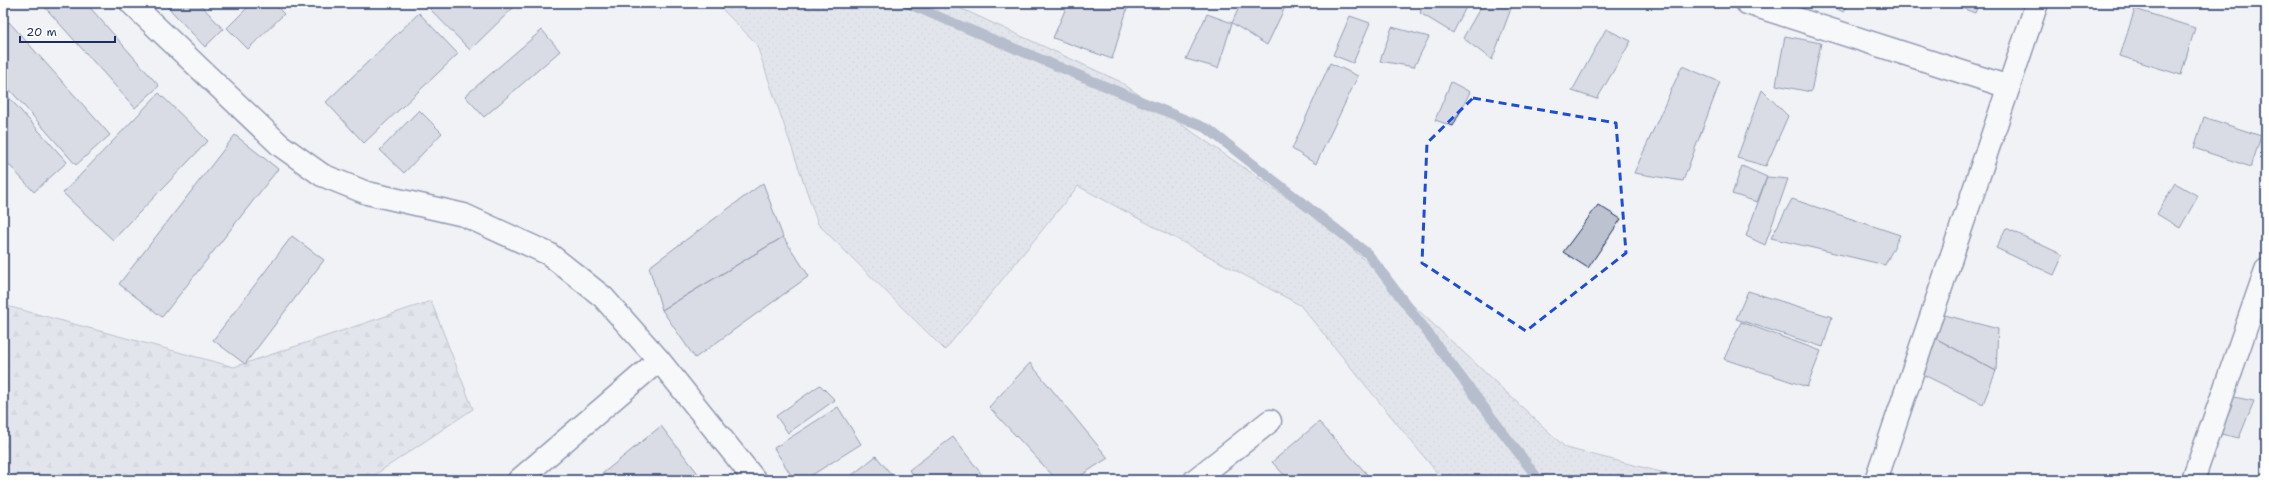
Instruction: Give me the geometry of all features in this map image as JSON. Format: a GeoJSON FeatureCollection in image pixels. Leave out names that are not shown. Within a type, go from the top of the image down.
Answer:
{"type":"FeatureCollection","features":[{"type":"Feature","properties":{"kind":"street"},"geometry":{"type":"LineString","coordinates":[[131,3],[280,146],[322,175],[367,193],[464,215],[549,254],[603,297],[659,360],[755,480]]}},
{"type":"Feature","properties":{"kind":"street"},"geometry":{"type":"LineString","coordinates":[[1747,3],[2009,87]]}},
{"type":"Feature","properties":{"kind":"street"},"geometry":{"type":"LineString","coordinates":[[1876,480],[2037,3]]}},
{"type":"Feature","properties":{"kind":"street"},"geometry":{"type":"LineString","coordinates":[[2192,480],[2266,270]]}},
{"type":"Feature","properties":{"kind":"street"},"geometry":{"type":"LineString","coordinates":[[519,480],[659,360]]}},
{"type":"Feature","properties":{"kind":"street"},"geometry":{"type":"LineString","coordinates":[[1195,480],[1270,421]]}},
{"type":"Feature","properties":{"kind":"highlighted area"},"geometry":{"type":"Polygon","coordinates":[[[1473,98],[1616,123],[1626,253],[1526,331],[1422,263],[1427,143],[1473,98]]]}},
{"type":"Feature","properties":{"kind":"green space"},"geometry":{"type":"Polygon","coordinates":[[[716,3],[949,3],[1119,81],[1328,226],[1566,448],[1693,480],[1443,480],[1300,305],[1078,186],[945,350],[818,224],[756,43],[716,3]]]}},
{"type":"Feature","properties":{"kind":"green space"},"geometry":{"type":"Polygon","coordinates":[[[431,301],[473,409],[367,480],[3,480],[3,305],[234,367],[431,301]]]}},
{"type":"Feature","properties":{"kind":"building"},"geometry":{"type":"Polygon","coordinates":[[[86,3],[159,86],[135,108],[42,4],[86,3]]]}},
{"type":"Feature","properties":{"kind":"building"},"geometry":{"type":"Polygon","coordinates":[[[164,3],[199,3],[223,29],[205,47],[164,3]]]}},
{"type":"Feature","properties":{"kind":"building"},"geometry":{"type":"Polygon","coordinates":[[[252,3],[273,3],[284,14],[248,49],[227,28],[252,3]]]}},
{"type":"Feature","properties":{"kind":"building"},"geometry":{"type":"Polygon","coordinates":[[[436,3],[517,4],[470,50],[430,9],[436,3]]]}},
{"type":"Feature","properties":{"kind":"building"},"geometry":{"type":"Polygon","coordinates":[[[1068,3],[1129,3],[1112,59],[1053,38],[1068,3]]]}},
{"type":"Feature","properties":{"kind":"building"},"geometry":{"type":"Polygon","coordinates":[[[1241,3],[1287,3],[1267,45],[1232,23],[1241,3]]]}},
{"type":"Feature","properties":{"kind":"building"},"geometry":{"type":"Polygon","coordinates":[[[1424,3],[1468,3],[1453,33],[1420,13],[1424,3]]]}},
{"type":"Feature","properties":{"kind":"building"},"geometry":{"type":"Polygon","coordinates":[[[1483,3],[1513,3],[1492,60],[1463,38],[1483,3]]]}},
{"type":"Feature","properties":{"kind":"building"},"geometry":{"type":"Polygon","coordinates":[[[1822,3],[1847,3],[1844,12],[1822,3]]]}},
{"type":"Feature","properties":{"kind":"building"},"geometry":{"type":"Polygon","coordinates":[[[1949,3],[1979,3],[1975,13],[1949,3]]]}},
{"type":"Feature","properties":{"kind":"building"},"geometry":{"type":"Polygon","coordinates":[[[2135,9],[2195,28],[2181,75],[2120,56],[2135,9]]]}},
{"type":"Feature","properties":{"kind":"building"},"geometry":{"type":"Polygon","coordinates":[[[419,13],[458,54],[364,143],[326,102],[419,13]]]}},
{"type":"Feature","properties":{"kind":"building"},"geometry":{"type":"Polygon","coordinates":[[[1207,14],[1232,23],[1218,68],[1186,59],[1207,14]]]}},
{"type":"Feature","properties":{"kind":"building"},"geometry":{"type":"Polygon","coordinates":[[[1350,16],[1370,23],[1353,63],[1333,55],[1350,16]]]}},
{"type":"Feature","properties":{"kind":"building"},"geometry":{"type":"Polygon","coordinates":[[[9,22],[110,135],[76,165],[3,82],[3,27],[9,22]]]}},
{"type":"Feature","properties":{"kind":"building"},"geometry":{"type":"Polygon","coordinates":[[[1392,27],[1429,37],[1414,67],[1380,61],[1392,27]]]}},
{"type":"Feature","properties":{"kind":"building"},"geometry":{"type":"Polygon","coordinates":[[[1606,29],[1631,41],[1597,99],[1572,91],[1606,29]]]}},
{"type":"Feature","properties":{"kind":"building"},"geometry":{"type":"Polygon","coordinates":[[[542,30],[560,51],[484,117],[465,96],[542,30]]]}},
{"type":"Feature","properties":{"kind":"building"},"geometry":{"type":"Polygon","coordinates":[[[1785,36],[1821,43],[1811,92],[1776,85],[1785,36]]]}},
{"type":"Feature","properties":{"kind":"building"},"geometry":{"type":"Polygon","coordinates":[[[1330,63],[1358,76],[1316,164],[1292,149],[1330,63]]]}},
{"type":"Feature","properties":{"kind":"building"},"geometry":{"type":"Polygon","coordinates":[[[1682,66],[1720,82],[1683,181],[1634,173],[1682,66]]]}},
{"type":"Feature","properties":{"kind":"building"},"geometry":{"type":"Polygon","coordinates":[[[1451,82],[1470,92],[1453,126],[1435,120],[1451,82]]]}},
{"type":"Feature","properties":{"kind":"building"},"geometry":{"type":"Polygon","coordinates":[[[1762,90],[1788,116],[1766,166],[1737,158],[1762,90]]]}},
{"type":"Feature","properties":{"kind":"building"},"geometry":{"type":"Polygon","coordinates":[[[3,91],[67,162],[34,192],[3,158],[3,91]]]}},
{"type":"Feature","properties":{"kind":"building"},"geometry":{"type":"Polygon","coordinates":[[[159,93],[208,141],[113,240],[63,193],[159,93]]]}},
{"type":"Feature","properties":{"kind":"building"},"geometry":{"type":"Polygon","coordinates":[[[419,110],[442,133],[404,173],[380,150],[419,110]]]}},
{"type":"Feature","properties":{"kind":"building"},"geometry":{"type":"Polygon","coordinates":[[[2204,117],[2261,136],[2251,167],[2194,148],[2204,117]]]}},
{"type":"Feature","properties":{"kind":"building"},"geometry":{"type":"Polygon","coordinates":[[[235,135],[278,169],[162,317],[119,284],[235,135]]]}},
{"type":"Feature","properties":{"kind":"building"},"geometry":{"type":"Polygon","coordinates":[[[1742,166],[1767,177],[1757,202],[1732,194],[1742,166]]]}},
{"type":"Feature","properties":{"kind":"building"},"geometry":{"type":"Polygon","coordinates":[[[1767,177],[1788,179],[1765,245],[1746,236],[1767,177]]]}},
{"type":"Feature","properties":{"kind":"building"},"geometry":{"type":"Polygon","coordinates":[[[763,183],[783,237],[662,310],[649,267],[763,183]]]}},
{"type":"Feature","properties":{"kind":"building"},"geometry":{"type":"Polygon","coordinates":[[[2175,183],[2198,196],[2180,228],[2157,214],[2175,183]]]}},
{"type":"Feature","properties":{"kind":"building"},"geometry":{"type":"Polygon","coordinates":[[[1792,199],[1900,235],[1885,265],[1771,238],[1792,199]]]}},
{"type":"Feature","properties":{"kind":"building"},"geometry":{"type":"Polygon","coordinates":[[[1598,205],[1621,219],[1588,268],[1563,252],[1598,205]]]}},
{"type":"Feature","properties":{"kind":"building"},"geometry":{"type":"Polygon","coordinates":[[[2006,228],[2063,255],[2054,275],[1996,248],[2006,228]]]}},
{"type":"Feature","properties":{"kind":"building"},"geometry":{"type":"Polygon","coordinates":[[[292,236],[324,260],[245,364],[213,340],[292,236]]]}},
{"type":"Feature","properties":{"kind":"building"},"geometry":{"type":"Polygon","coordinates":[[[783,237],[809,276],[695,358],[662,310],[783,237]]]}},
{"type":"Feature","properties":{"kind":"building"},"geometry":{"type":"Polygon","coordinates":[[[1748,291],[1832,317],[1823,347],[1736,319],[1748,291]]]}},
{"type":"Feature","properties":{"kind":"building"},"geometry":{"type":"Polygon","coordinates":[[[1945,315],[1998,329],[1996,371],[1935,338],[1945,315]]]}},
{"type":"Feature","properties":{"kind":"building"},"geometry":{"type":"Polygon","coordinates":[[[1741,322],[1821,351],[1807,387],[1724,359],[1741,322]]]}},
{"type":"Feature","properties":{"kind":"building"},"geometry":{"type":"Polygon","coordinates":[[[1935,338],[1996,371],[1983,404],[1924,375],[1935,338]]]}},
{"type":"Feature","properties":{"kind":"building"},"geometry":{"type":"Polygon","coordinates":[[[1030,363],[1108,458],[1074,480],[1057,480],[989,407],[1030,363]]]}},
{"type":"Feature","properties":{"kind":"building"},"geometry":{"type":"Polygon","coordinates":[[[820,385],[835,400],[788,433],[776,416],[820,385]]]}},
{"type":"Feature","properties":{"kind":"building"},"geometry":{"type":"Polygon","coordinates":[[[2234,397],[2254,401],[2239,438],[2221,434],[2234,397]]]}},
{"type":"Feature","properties":{"kind":"building"},"geometry":{"type":"Polygon","coordinates":[[[838,407],[861,444],[804,480],[794,480],[774,448],[838,407]]]}},
{"type":"Feature","properties":{"kind":"building"},"geometry":{"type":"Polygon","coordinates":[[[1319,422],[1367,474],[1361,480],[1289,480],[1272,462],[1319,422]]]}},
{"type":"Feature","properties":{"kind":"building"},"geometry":{"type":"Polygon","coordinates":[[[661,426],[703,480],[606,480],[602,474],[661,426]]]}},
{"type":"Feature","properties":{"kind":"building"},"geometry":{"type":"Polygon","coordinates":[[[953,437],[986,480],[917,480],[909,470],[953,437]]]}},
{"type":"Feature","properties":{"kind":"building"},"geometry":{"type":"Polygon","coordinates":[[[876,456],[896,480],[846,480],[876,456]]]}},
{"type":"Feature","properties":{"kind":"waterway"},"geometry":{"type":"LineString","coordinates":[[906,3],[1208,129],[1368,254],[1539,480]]}}]}
